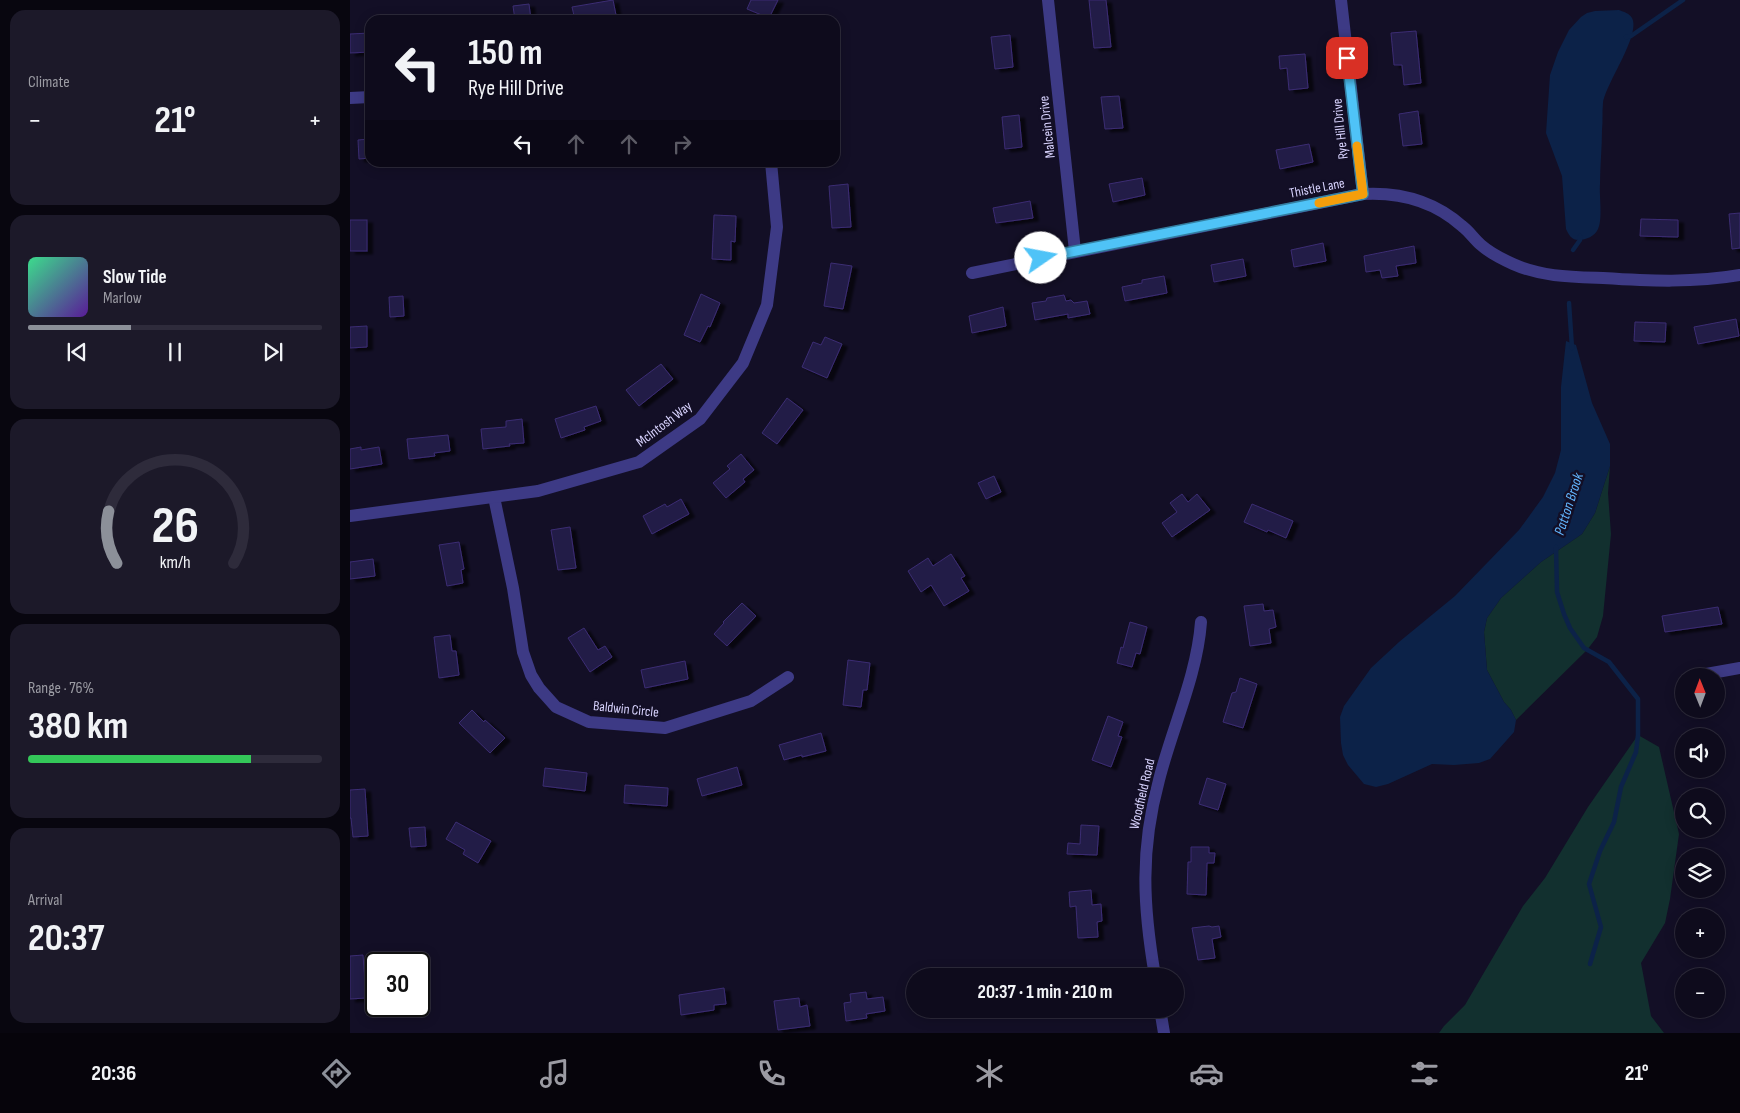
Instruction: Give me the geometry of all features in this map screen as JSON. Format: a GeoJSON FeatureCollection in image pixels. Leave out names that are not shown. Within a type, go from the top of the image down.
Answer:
{"type":"FeatureCollection","features":[{"type":"Feature","properties":{"kind":"street","name":"Malcein Drive"},"geometry":{"type":"LineString","coordinates":[[1048,0],[1075,252]]}},
{"type":"Feature","properties":{"kind":"street","name":"Rye Hill Drive"},"geometry":{"type":"LineString","coordinates":[[1341,0],[1363,194]]}},
{"type":"Feature","properties":{"kind":"street"},"geometry":{"type":"LineString","coordinates":[[350,98],[365,97]]}},
{"type":"Feature","properties":{"kind":"street","name":"McIntosh Way"},"geometry":{"type":"LineString","coordinates":[[350,516],[538,491],[639,462],[700,419],[743,363],[766,305],[777,227],[771,167]]}},
{"type":"Feature","properties":{"kind":"street","name":"Thistle Lane"},"geometry":{"type":"LineString","coordinates":[[972,273],[1363,194],[1381,193],[1402,196],[1425,203],[1445,213],[1462,226],[1480,245],[1497,256],[1531,271],[1550,276],[1650,281],[1740,275]]}},
{"type":"Feature","properties":{"kind":"street","name":"Baldwin Circle"},"geometry":{"type":"LineString","coordinates":[[494,497],[514,588],[523,652],[531,675],[539,688],[556,707],[589,722],[664,728],[751,701],[788,677]]}},
{"type":"Feature","properties":{"kind":"street","name":"Woodfield Road"},"geometry":{"type":"LineString","coordinates":[[1154,968],[1146,912],[1145,850],[1158,780],[1199,646],[1201,622]]}},
{"type":"Feature","properties":{"kind":"street"},"geometry":{"type":"LineString","coordinates":[[1725,671],[1740,668]]}},
{"type":"Feature","properties":{"kind":"street"},"geometry":{"type":"LineString","coordinates":[[1162,1018],[1164,1033]]}},
{"type":"Feature","properties":{"kind":"green space"},"geometry":{"type":"Polygon","coordinates":[[[1610,466],[1608,493],[1611,534],[1603,616],[1597,637],[1587,650],[1516,720],[1487,670],[1484,632],[1487,618],[1501,598],[1541,562],[1582,534],[1595,513],[1610,466]]]}},
{"type":"Feature","properties":{"kind":"green space"},"geometry":{"type":"Polygon","coordinates":[[[1638,735],[1659,747],[1675,817],[1675,838],[1678,838],[1677,848],[1675,848],[1675,863],[1665,923],[1641,963],[1651,1016],[1664,1033],[1439,1033],[1465,1005],[1523,906],[1545,878],[1588,807],[1638,735]]]}},
{"type":"Feature","properties":{"kind":"water"},"geometry":{"type":"Polygon","coordinates":[[[1619,10],[1631,16],[1633,26],[1628,47],[1605,94],[1603,103],[1600,177],[1601,213],[1599,225],[1593,236],[1576,240],[1571,237],[1566,229],[1562,176],[1546,133],[1550,75],[1558,52],[1569,30],[1581,17],[1595,11],[1619,10]]]}},
{"type":"Feature","properties":{"kind":"water"},"geometry":{"type":"Polygon","coordinates":[[[1566,341],[1576,345],[1592,403],[1610,444],[1610,466],[1595,513],[1582,534],[1541,562],[1501,598],[1487,618],[1484,632],[1487,670],[1516,720],[1514,732],[1490,759],[1479,763],[1432,764],[1388,784],[1376,787],[1364,784],[1348,765],[1343,755],[1340,717],[1344,706],[1371,668],[1399,642],[1455,596],[1519,530],[1543,497],[1555,473],[1561,450],[1561,387],[1566,341]]]}},
{"type":"Feature","properties":{"kind":"building"},"geometry":{"type":"Polygon","coordinates":[[[613,0],[616,15],[574,15],[572,7],[613,0]]]}},
{"type":"Feature","properties":{"kind":"building"},"geometry":{"type":"Polygon","coordinates":[[[751,0],[778,0],[770,15],[762,15],[747,9],[751,0]]]}},
{"type":"Feature","properties":{"kind":"building"},"geometry":{"type":"Polygon","coordinates":[[[1089,0],[1106,0],[1111,47],[1094,48],[1089,0]]]}},
{"type":"Feature","properties":{"kind":"building"},"geometry":{"type":"Polygon","coordinates":[[[529,4],[530,15],[514,15],[513,6],[529,4]]]}},
{"type":"Feature","properties":{"kind":"building"},"geometry":{"type":"Polygon","coordinates":[[[1416,31],[1421,83],[1404,85],[1402,65],[1394,65],[1391,33],[1416,31]]]}},
{"type":"Feature","properties":{"kind":"building"},"geometry":{"type":"Polygon","coordinates":[[[365,33],[365,52],[350,53],[350,34],[365,33]]]}},
{"type":"Feature","properties":{"kind":"building"},"geometry":{"type":"Polygon","coordinates":[[[1010,35],[1013,67],[995,69],[991,37],[1010,35]]]}},
{"type":"Feature","properties":{"kind":"building"},"geometry":{"type":"Polygon","coordinates":[[[1305,54],[1308,88],[1289,90],[1287,68],[1280,69],[1279,56],[1305,54]]]}},
{"type":"Feature","properties":{"kind":"building"},"geometry":{"type":"Polygon","coordinates":[[[1119,96],[1123,128],[1105,129],[1101,97],[1119,96]]]}},
{"type":"Feature","properties":{"kind":"building"},"geometry":{"type":"Polygon","coordinates":[[[1418,111],[1422,144],[1403,146],[1399,114],[1418,111]]]}},
{"type":"Feature","properties":{"kind":"building"},"geometry":{"type":"Polygon","coordinates":[[[1019,115],[1022,147],[1005,149],[1002,117],[1019,115]]]}},
{"type":"Feature","properties":{"kind":"building"},"geometry":{"type":"Polygon","coordinates":[[[365,139],[365,158],[359,159],[358,140],[365,139]]]}},
{"type":"Feature","properties":{"kind":"building"},"geometry":{"type":"Polygon","coordinates":[[[1309,144],[1313,162],[1280,169],[1276,150],[1309,144]]]}},
{"type":"Feature","properties":{"kind":"building"},"geometry":{"type":"Polygon","coordinates":[[[1142,178],[1145,195],[1113,202],[1109,184],[1142,178]]]}},
{"type":"Feature","properties":{"kind":"building"},"geometry":{"type":"Polygon","coordinates":[[[848,184],[851,227],[832,228],[829,186],[848,184]]]}},
{"type":"Feature","properties":{"kind":"building"},"geometry":{"type":"Polygon","coordinates":[[[1030,201],[1033,218],[996,223],[993,208],[1030,201]]]}},
{"type":"Feature","properties":{"kind":"building"},"geometry":{"type":"Polygon","coordinates":[[[1740,213],[1740,248],[1732,249],[1729,214],[1740,213]]]}},
{"type":"Feature","properties":{"kind":"building"},"geometry":{"type":"Polygon","coordinates":[[[714,215],[736,216],[735,242],[731,241],[731,260],[712,259],[714,215]]]}},
{"type":"Feature","properties":{"kind":"building"},"geometry":{"type":"Polygon","coordinates":[[[1641,219],[1678,220],[1678,237],[1640,236],[1641,219]]]}},
{"type":"Feature","properties":{"kind":"building"},"geometry":{"type":"Polygon","coordinates":[[[350,220],[367,220],[367,251],[350,251],[350,220]]]}},
{"type":"Feature","properties":{"kind":"building"},"geometry":{"type":"Polygon","coordinates":[[[1323,243],[1326,261],[1294,267],[1291,250],[1323,243]]]}},
{"type":"Feature","properties":{"kind":"building"},"geometry":{"type":"Polygon","coordinates":[[[1414,246],[1416,263],[1396,266],[1398,276],[1382,278],[1380,270],[1366,272],[1364,256],[1414,246]]]}},
{"type":"Feature","properties":{"kind":"building"},"geometry":{"type":"Polygon","coordinates":[[[1243,259],[1246,276],[1214,282],[1211,265],[1243,259]]]}},
{"type":"Feature","properties":{"kind":"building"},"geometry":{"type":"Polygon","coordinates":[[[831,263],[852,266],[843,309],[824,306],[831,263]]]}},
{"type":"Feature","properties":{"kind":"building"},"geometry":{"type":"Polygon","coordinates":[[[1164,276],[1167,293],[1125,301],[1122,287],[1142,283],[1142,280],[1164,276]]]}},
{"type":"Feature","properties":{"kind":"building"},"geometry":{"type":"Polygon","coordinates":[[[701,294],[720,303],[710,327],[708,326],[700,342],[684,335],[701,294]]]}},
{"type":"Feature","properties":{"kind":"building"},"geometry":{"type":"Polygon","coordinates":[[[1064,295],[1066,301],[1071,300],[1074,303],[1087,301],[1090,314],[1068,318],[1068,314],[1035,320],[1032,303],[1064,295]]]}},
{"type":"Feature","properties":{"kind":"building"},"geometry":{"type":"Polygon","coordinates":[[[403,296],[404,316],[390,317],[389,297],[403,296]]]}},
{"type":"Feature","properties":{"kind":"building"},"geometry":{"type":"Polygon","coordinates":[[[1003,307],[1006,326],[972,333],[969,316],[1003,307]]]}},
{"type":"Feature","properties":{"kind":"building"},"geometry":{"type":"Polygon","coordinates":[[[1736,319],[1739,336],[1698,344],[1694,327],[1736,319]]]}},
{"type":"Feature","properties":{"kind":"building"},"geometry":{"type":"Polygon","coordinates":[[[1635,322],[1666,323],[1665,342],[1634,341],[1635,322]]]}},
{"type":"Feature","properties":{"kind":"building"},"geometry":{"type":"Polygon","coordinates":[[[367,326],[367,347],[350,348],[350,327],[367,326]]]}},
{"type":"Feature","properties":{"kind":"building"},"geometry":{"type":"Polygon","coordinates":[[[825,337],[842,344],[827,378],[802,367],[813,342],[821,345],[825,337]]]}},
{"type":"Feature","properties":{"kind":"building"},"geometry":{"type":"Polygon","coordinates":[[[661,364],[673,379],[639,406],[626,390],[661,364]]]}},
{"type":"Feature","properties":{"kind":"building"},"geometry":{"type":"Polygon","coordinates":[[[787,398],[803,410],[777,444],[762,433],[787,398]]]}},
{"type":"Feature","properties":{"kind":"building"},"geometry":{"type":"Polygon","coordinates":[[[596,406],[601,421],[584,427],[585,430],[561,438],[555,419],[596,406]]]}},
{"type":"Feature","properties":{"kind":"building"},"geometry":{"type":"Polygon","coordinates":[[[522,419],[524,443],[483,449],[481,429],[506,427],[506,421],[522,419]]]}},
{"type":"Feature","properties":{"kind":"building"},"geometry":{"type":"Polygon","coordinates":[[[448,435],[450,451],[434,453],[435,456],[409,459],[407,439],[448,435]]]}},
{"type":"Feature","properties":{"kind":"building"},"geometry":{"type":"Polygon","coordinates":[[[361,447],[361,450],[379,447],[382,464],[350,469],[350,449],[361,447]]]}},
{"type":"Feature","properties":{"kind":"building"},"geometry":{"type":"Polygon","coordinates":[[[741,454],[754,470],[743,479],[745,482],[726,498],[713,483],[730,469],[727,466],[741,454]]]}},
{"type":"Feature","properties":{"kind":"building"},"geometry":{"type":"Polygon","coordinates":[[[994,476],[1001,492],[986,499],[978,483],[994,476]]]}},
{"type":"Feature","properties":{"kind":"building"},"geometry":{"type":"Polygon","coordinates":[[[1182,494],[1188,502],[1197,494],[1210,510],[1172,537],[1162,523],[1177,512],[1170,503],[1182,494]]]}},
{"type":"Feature","properties":{"kind":"building"},"geometry":{"type":"Polygon","coordinates":[[[681,499],[689,514],[652,534],[643,516],[665,504],[667,507],[681,499]]]}},
{"type":"Feature","properties":{"kind":"building"},"geometry":{"type":"Polygon","coordinates":[[[1252,504],[1293,521],[1286,538],[1244,522],[1252,504]]]}},
{"type":"Feature","properties":{"kind":"building"},"geometry":{"type":"Polygon","coordinates":[[[570,527],[576,568],[558,570],[551,530],[570,527]]]}},
{"type":"Feature","properties":{"kind":"building"},"geometry":{"type":"Polygon","coordinates":[[[459,542],[464,569],[461,570],[463,583],[447,586],[439,545],[459,542]]]}},
{"type":"Feature","properties":{"kind":"building"},"geometry":{"type":"Polygon","coordinates":[[[951,554],[965,576],[961,578],[969,591],[944,606],[931,585],[921,592],[908,571],[928,558],[933,566],[951,554]]]}},
{"type":"Feature","properties":{"kind":"building"},"geometry":{"type":"Polygon","coordinates":[[[373,559],[375,576],[350,579],[350,562],[373,559]]]}},
{"type":"Feature","properties":{"kind":"building"},"geometry":{"type":"Polygon","coordinates":[[[742,603],[756,616],[727,646],[714,634],[742,603]]]}},
{"type":"Feature","properties":{"kind":"building"},"geometry":{"type":"Polygon","coordinates":[[[1263,604],[1264,611],[1273,610],[1276,627],[1269,629],[1271,643],[1250,646],[1244,606],[1263,604]]]}},
{"type":"Feature","properties":{"kind":"building"},"geometry":{"type":"Polygon","coordinates":[[[1718,607],[1722,624],[1665,632],[1662,616],[1718,607]]]}},
{"type":"Feature","properties":{"kind":"building"},"geometry":{"type":"Polygon","coordinates":[[[1130,622],[1147,627],[1140,654],[1136,653],[1132,667],[1117,663],[1130,622]]]}},
{"type":"Feature","properties":{"kind":"building"},"geometry":{"type":"Polygon","coordinates":[[[584,628],[598,650],[605,646],[612,657],[590,672],[568,638],[584,628]]]}},
{"type":"Feature","properties":{"kind":"building"},"geometry":{"type":"Polygon","coordinates":[[[450,635],[452,651],[456,651],[459,675],[439,678],[434,637],[450,635]]]}},
{"type":"Feature","properties":{"kind":"building"},"geometry":{"type":"Polygon","coordinates":[[[848,660],[870,663],[867,690],[863,690],[861,707],[843,705],[848,660]]]}},
{"type":"Feature","properties":{"kind":"building"},"geometry":{"type":"Polygon","coordinates":[[[685,661],[688,679],[645,688],[641,670],[685,661]]]}},
{"type":"Feature","properties":{"kind":"building"},"geometry":{"type":"Polygon","coordinates":[[[1240,678],[1257,684],[1243,728],[1223,722],[1232,693],[1236,692],[1240,678]]]}},
{"type":"Feature","properties":{"kind":"building"},"geometry":{"type":"Polygon","coordinates":[[[472,710],[505,738],[490,753],[459,723],[472,710]]]}},
{"type":"Feature","properties":{"kind":"building"},"geometry":{"type":"Polygon","coordinates":[[[1108,716],[1123,722],[1118,736],[1122,737],[1111,767],[1092,760],[1108,716]]]}},
{"type":"Feature","properties":{"kind":"building"},"geometry":{"type":"Polygon","coordinates":[[[821,733],[826,751],[784,760],[779,745],[821,733]]]}},
{"type":"Feature","properties":{"kind":"building"},"geometry":{"type":"Polygon","coordinates":[[[737,767],[742,785],[702,796],[697,779],[737,767]]]}},
{"type":"Feature","properties":{"kind":"building"},"geometry":{"type":"Polygon","coordinates":[[[545,768],[587,773],[585,791],[543,786],[545,768]]]}},
{"type":"Feature","properties":{"kind":"building"},"geometry":{"type":"Polygon","coordinates":[[[1207,778],[1226,784],[1218,810],[1199,804],[1207,778]]]}},
{"type":"Feature","properties":{"kind":"building"},"geometry":{"type":"Polygon","coordinates":[[[625,785],[668,788],[667,806],[624,803],[625,785]]]}},
{"type":"Feature","properties":{"kind":"building"},"geometry":{"type":"Polygon","coordinates":[[[365,789],[368,836],[353,837],[350,818],[350,790],[365,789]]]}},
{"type":"Feature","properties":{"kind":"building"},"geometry":{"type":"Polygon","coordinates":[[[456,822],[491,841],[478,863],[463,854],[465,850],[446,839],[456,822]]]}},
{"type":"Feature","properties":{"kind":"building"},"geometry":{"type":"Polygon","coordinates":[[[1081,825],[1099,826],[1097,855],[1067,854],[1068,843],[1080,844],[1081,825]]]}},
{"type":"Feature","properties":{"kind":"building"},"geometry":{"type":"Polygon","coordinates":[[[425,827],[426,846],[411,847],[409,828],[425,827]]]}},
{"type":"Feature","properties":{"kind":"building"},"geometry":{"type":"Polygon","coordinates":[[[1191,847],[1209,847],[1209,853],[1215,853],[1214,863],[1207,863],[1206,895],[1187,894],[1188,862],[1191,862],[1191,847]]]}},
{"type":"Feature","properties":{"kind":"building"},"geometry":{"type":"Polygon","coordinates":[[[1091,890],[1092,905],[1101,904],[1102,921],[1097,922],[1098,937],[1078,938],[1076,906],[1070,907],[1069,892],[1091,890]]]}},
{"type":"Feature","properties":{"kind":"building"},"geometry":{"type":"Polygon","coordinates":[[[1219,926],[1221,937],[1212,939],[1215,958],[1198,960],[1192,928],[1219,926]]]}},
{"type":"Feature","properties":{"kind":"building"},"geometry":{"type":"Polygon","coordinates":[[[363,955],[365,998],[350,999],[350,956],[363,955]]]}},
{"type":"Feature","properties":{"kind":"building"},"geometry":{"type":"Polygon","coordinates":[[[724,988],[726,1004],[714,1005],[714,1010],[681,1015],[679,995],[724,988]]]}},
{"type":"Feature","properties":{"kind":"building"},"geometry":{"type":"Polygon","coordinates":[[[866,992],[867,999],[883,997],[885,1011],[866,1014],[867,1018],[846,1021],[844,1003],[851,1002],[850,994],[866,992]]]}},
{"type":"Feature","properties":{"kind":"building"},"geometry":{"type":"Polygon","coordinates":[[[799,998],[800,1007],[807,1005],[810,1026],[778,1030],[774,1001],[799,998]]]}},
{"type":"Feature","properties":{"kind":"waterway","name":"Patton Brook"},"geometry":{"type":"LineString","coordinates":[[1626,37],[1631,36],[1683,0]]}},
{"type":"Feature","properties":{"kind":"waterway","name":"Patton Brook"},"geometry":{"type":"LineString","coordinates":[[1573,250],[1580,240],[1580,236]]}},
{"type":"Feature","properties":{"kind":"waterway","name":"Patton Brook"},"geometry":{"type":"LineString","coordinates":[[1569,303],[1572,348]]}},
{"type":"Feature","properties":{"kind":"waterway","name":"Patton Brook"},"geometry":{"type":"LineString","coordinates":[[1556,547],[1557,592],[1570,628],[1584,648],[1609,662],[1638,699],[1636,752],[1621,787],[1614,822],[1600,851],[1589,884],[1601,927],[1590,964]]}},
{"type":"Feature","properties":{"kind":"slow traffic"},"geometry":{"type":"LineString","coordinates":[[1319,203],[1363,194],[1357,146]]}},
{"type":"Feature","properties":{"kind":"route"},"geometry":{"type":"LineString","coordinates":[[1041,258],[1363,194],[1347,58]]}}]}
